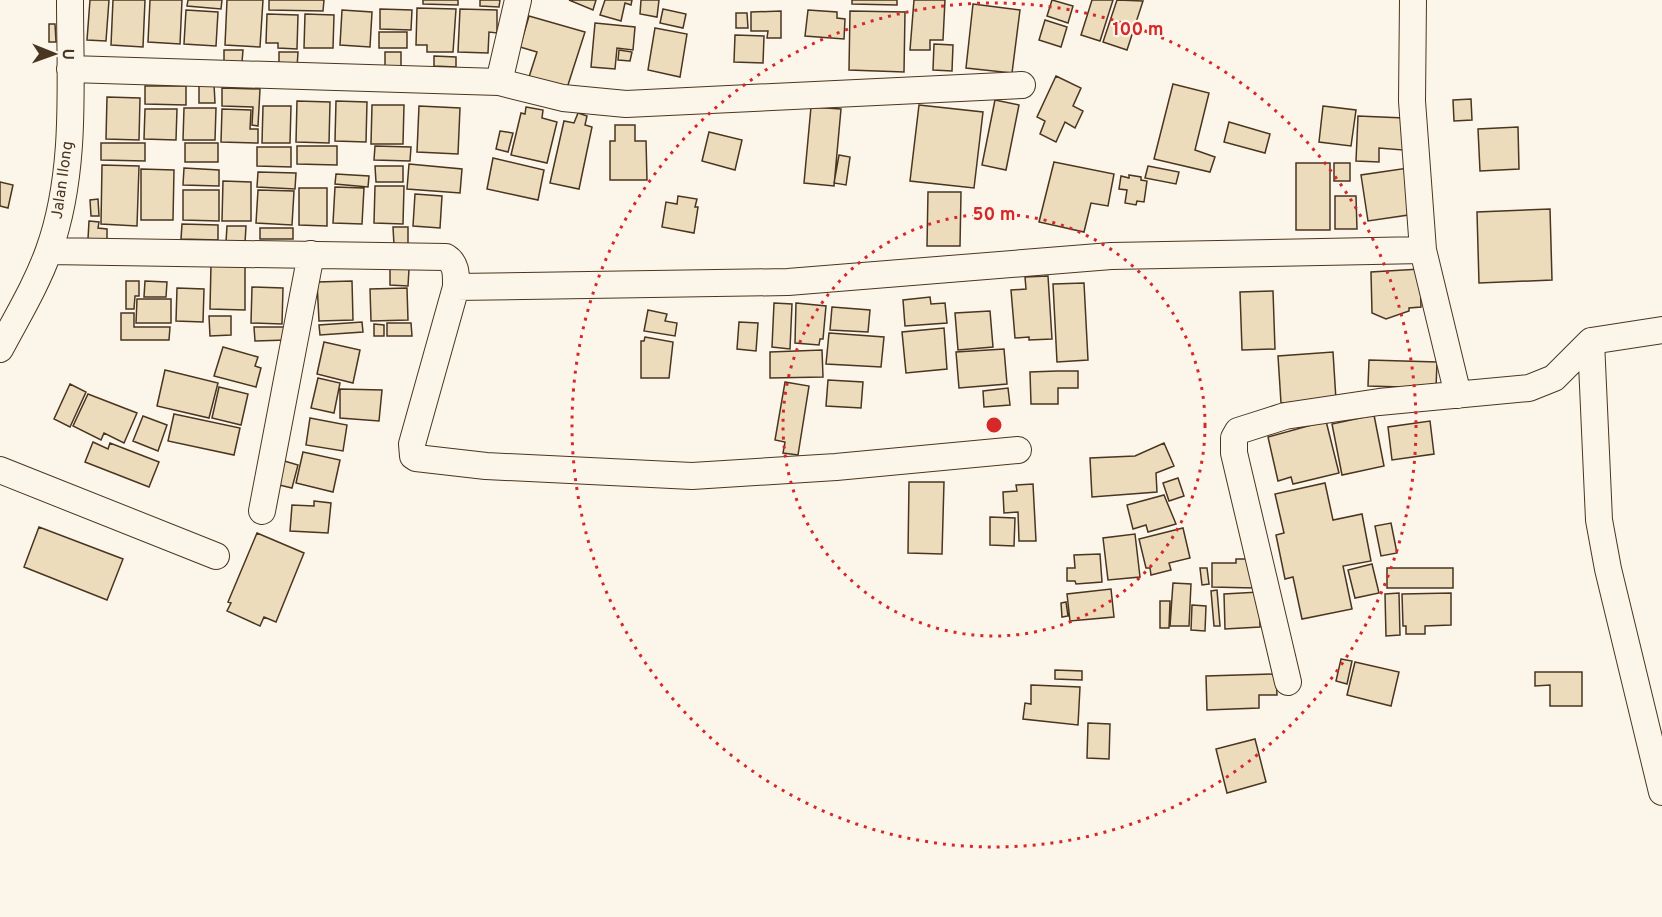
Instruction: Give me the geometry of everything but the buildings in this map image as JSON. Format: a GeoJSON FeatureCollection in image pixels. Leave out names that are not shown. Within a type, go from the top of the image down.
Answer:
{"type":"FeatureCollection","features":[{"type":"Feature","properties":{"kind":"street","name":"Jalan Ilong"},"geometry":{"type":"LineString","coordinates":[[0,349],[49,251],[61,207],[67,155],[70,0]]}},
{"type":"Feature","properties":{"kind":"street"},"geometry":{"type":"LineString","coordinates":[[499,82],[519,0]]}},
{"type":"Feature","properties":{"kind":"street"},"geometry":{"type":"LineString","coordinates":[[1413,0],[1412,101],[1423,250],[1458,395]]}},
{"type":"Feature","properties":{"kind":"street"},"geometry":{"type":"LineString","coordinates":[[70,69],[499,82],[563,98],[626,104],[1022,85]]}},
{"type":"Feature","properties":{"kind":"street"},"geometry":{"type":"LineString","coordinates":[[456,287],[788,282],[1111,256],[1423,250]]}},
{"type":"Feature","properties":{"kind":"street"},"geometry":{"type":"LineString","coordinates":[[49,251],[446,257],[452,261],[455,268],[456,287],[412,444],[413,456],[416,458],[486,466],[692,476],[836,467],[1018,450]]}},
{"type":"Feature","properties":{"kind":"street"},"geometry":{"type":"LineString","coordinates":[[262,511],[311,254]]}},
{"type":"Feature","properties":{"kind":"street"},"geometry":{"type":"LineString","coordinates":[[1287,682],[1234,453],[1234,438],[1238,432],[1250,426],[1285,416],[1379,402],[1543,384],[1565,368],[1591,341],[1662,330]]}},
{"type":"Feature","properties":{"kind":"street"},"geometry":{"type":"LineString","coordinates":[[1591,341],[1599,520],[1608,569],[1662,792]]}},
{"type":"Feature","properties":{"kind":"street"},"geometry":{"type":"LineString","coordinates":[[0,470],[216,556]]}}]}
